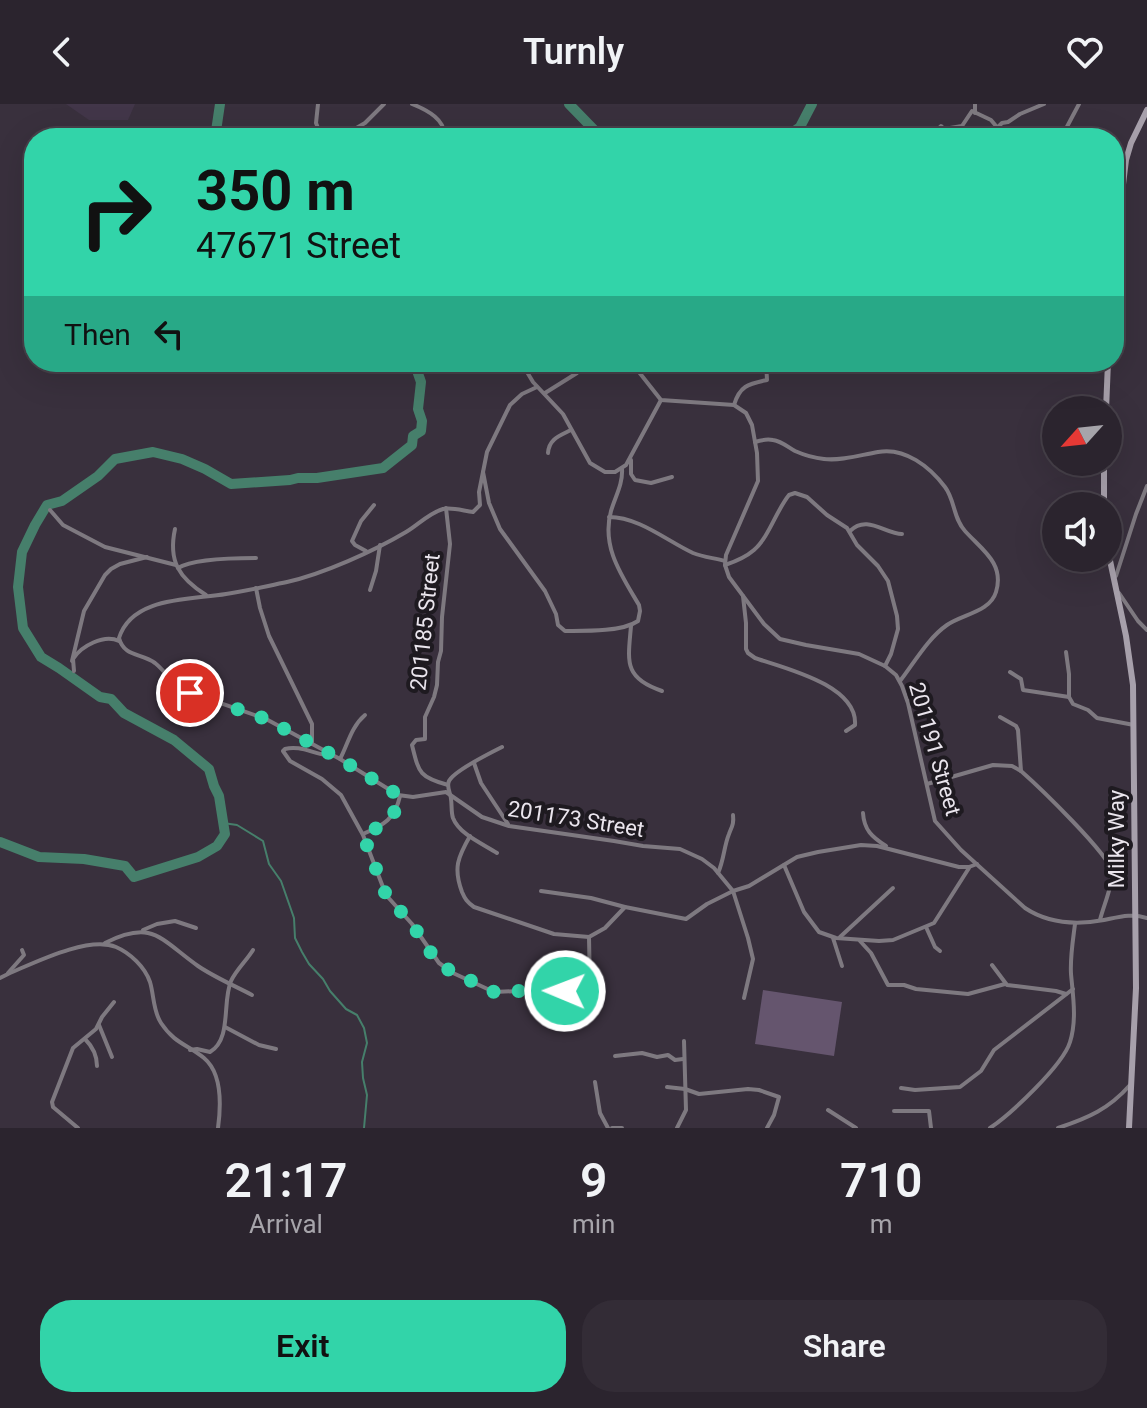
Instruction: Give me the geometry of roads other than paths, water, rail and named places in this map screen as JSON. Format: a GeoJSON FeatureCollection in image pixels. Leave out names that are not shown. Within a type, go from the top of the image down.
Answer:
{"type":"FeatureCollection","features":[{"type":"Feature","properties":{"kind":"street"},"geometry":{"type":"LineString","coordinates":[[318,104],[318,128]]}},
{"type":"Feature","properties":{"kind":"street"},"geometry":{"type":"LineString","coordinates":[[358,128],[384,104]]}},
{"type":"Feature","properties":{"kind":"street"},"geometry":{"type":"LineString","coordinates":[[412,104],[426,110],[444,128]]}},
{"type":"Feature","properties":{"kind":"street"},"geometry":{"type":"LineString","coordinates":[[975,104],[975,113]]}},
{"type":"Feature","properties":{"kind":"street"},"geometry":{"type":"LineString","coordinates":[[950,128],[962,126],[972,111],[991,120],[997,128],[1044,104]]}},
{"type":"Feature","properties":{"kind":"street"},"geometry":{"type":"LineString","coordinates":[[1066,128],[1079,104]]}},
{"type":"Feature","properties":{"kind":"street"},"geometry":{"type":"LineString","coordinates":[[1124,176],[1135,134],[1147,110]]}},
{"type":"Feature","properties":{"kind":"street"},"geometry":{"type":"LineString","coordinates":[[527,372],[563,414],[594,467],[600,471],[610,473],[622,469],[631,458],[661,400]]}},
{"type":"Feature","properties":{"kind":"street"},"geometry":{"type":"LineString","coordinates":[[545,393],[578,372]]}},
{"type":"Feature","properties":{"kind":"street"},"geometry":{"type":"LineString","coordinates":[[639,372],[661,400],[734,405],[749,418],[759,475],[725,563]]}},
{"type":"Feature","properties":{"kind":"street"},"geometry":{"type":"LineString","coordinates":[[734,405],[738,394],[746,386],[767,380],[767,372]]}},
{"type":"Feature","properties":{"kind":"street"},"geometry":{"type":"LineString","coordinates":[[1107,396],[1108,372]]}},
{"type":"Feature","properties":{"kind":"street"},"geometry":{"type":"LineString","coordinates":[[119,641],[127,623],[140,613],[167,602],[291,581],[325,570],[380,545],[446,508],[476,510],[480,505],[479,492],[487,452],[510,405],[522,394],[537,387]]}},
{"type":"Feature","properties":{"kind":"street"},"geometry":{"type":"LineString","coordinates":[[548,453],[551,442],[571,430]]}},
{"type":"Feature","properties":{"kind":"street"},"geometry":{"type":"LineString","coordinates":[[755,442],[773,440],[799,453],[821,459],[887,451],[914,460],[926,466],[945,487],[961,525],[991,557],[998,575],[993,599],[986,606],[940,630],[900,681]]}},
{"type":"Feature","properties":{"kind":"street"},"geometry":{"type":"LineString","coordinates":[[631,458],[631,474],[635,480],[651,483],[672,477]]}},
{"type":"Feature","properties":{"kind":"street"},"geometry":{"type":"LineString","coordinates":[[483,472],[489,503],[500,529],[545,591],[559,627],[570,631],[631,626],[638,621],[639,605],[612,558],[608,528],[622,469]]}},
{"type":"Feature","properties":{"kind":"street"},"geometry":{"type":"LineString","coordinates":[[1147,486],[1114,585],[1147,630]]}},
{"type":"Feature","properties":{"kind":"street"},"geometry":{"type":"LineString","coordinates":[[609,517],[633,522],[698,555],[725,563],[755,549],[768,532],[786,497],[792,493],[807,497],[850,531],[857,545],[884,574],[890,586],[898,629],[885,666]]}},
{"type":"Feature","properties":{"kind":"street"},"geometry":{"type":"LineString","coordinates":[[366,551],[352,541],[361,521],[374,505]]}},
{"type":"Feature","properties":{"kind":"street","name":"201185 Street"},"geometry":{"type":"LineString","coordinates":[[446,508],[450,544],[437,685],[425,715],[425,739],[416,740],[412,745],[420,771],[430,780],[448,785]]}},
{"type":"Feature","properties":{"kind":"street"},"geometry":{"type":"LineString","coordinates":[[50,510],[63,525],[96,543],[177,567],[256,558]]}},
{"type":"Feature","properties":{"kind":"street"},"geometry":{"type":"LineString","coordinates":[[850,531],[863,524],[902,534]]}},
{"type":"Feature","properties":{"kind":"street"},"geometry":{"type":"LineString","coordinates":[[175,529],[173,548],[177,567],[186,580],[208,597]]}},
{"type":"Feature","properties":{"kind":"street"},"geometry":{"type":"LineString","coordinates":[[370,590],[380,545]]}},
{"type":"Feature","properties":{"kind":"street"},"geometry":{"type":"LineString","coordinates":[[74,671],[72,661],[85,608],[105,575],[120,564],[147,557]]}},
{"type":"Feature","properties":{"kind":"street","name":"201191 Street"},"geometry":{"type":"LineString","coordinates":[[725,563],[729,577],[764,624],[780,639],[859,654],[896,675],[911,715],[935,821],[1031,912],[1075,924],[1134,914]]}},
{"type":"Feature","properties":{"kind":"street","name":"Milky Way"},"geometry":{"type":"LineString","coordinates":[[1112,572],[1133,685],[1136,1014],[1129,1128]]}},
{"type":"Feature","properties":{"kind":"street"},"geometry":{"type":"LineString","coordinates":[[256,588],[263,619],[312,724],[312,744]]}},
{"type":"Feature","properties":{"kind":"street"},"geometry":{"type":"LineString","coordinates":[[743,595],[747,652],[755,658],[811,677],[840,695],[856,718],[855,725],[846,731]]}},
{"type":"Feature","properties":{"kind":"street"},"geometry":{"type":"LineString","coordinates":[[631,626],[629,661],[632,671],[642,683],[662,691]]}},
{"type":"Feature","properties":{"kind":"street"},"geometry":{"type":"LineString","coordinates":[[72,661],[86,646],[114,638],[125,650],[150,660],[183,690],[266,719],[400,796],[413,797],[442,791],[451,794]]}},
{"type":"Feature","properties":{"kind":"street"},"geometry":{"type":"LineString","coordinates":[[1066,652],[1069,697],[1073,704],[1097,718],[1134,725]]}},
{"type":"Feature","properties":{"kind":"street"},"geometry":{"type":"LineString","coordinates":[[1010,672],[1021,679],[1023,690],[1069,697]]}},
{"type":"Feature","properties":{"kind":"street"},"geometry":{"type":"LineString","coordinates":[[340,759],[352,731],[365,715]]}},
{"type":"Feature","properties":{"kind":"street"},"geometry":{"type":"LineString","coordinates":[[1000,717],[1018,730],[1021,771]]}},
{"type":"Feature","properties":{"kind":"street"},"geometry":{"type":"LineString","coordinates":[[326,752],[326,755],[321,755],[294,747],[283,751],[290,761],[322,779],[341,795],[363,835],[385,893],[412,924],[435,959],[453,973],[494,992],[588,992],[589,937]]}},
{"type":"Feature","properties":{"kind":"street"},"geometry":{"type":"LineString","coordinates":[[497,853],[470,836],[454,821],[448,785],[455,775],[502,747]]}},
{"type":"Feature","properties":{"kind":"street"},"geometry":{"type":"LineString","coordinates":[[474,763],[481,783],[509,826]]}},
{"type":"Feature","properties":{"kind":"street"},"geometry":{"type":"LineString","coordinates":[[927,784],[993,765],[1012,766],[1021,771],[1094,843],[1109,863],[1112,876],[1100,920]]}},
{"type":"Feature","properties":{"kind":"street","name":"201173 Street"},"geometry":{"type":"LineString","coordinates":[[451,794],[482,817],[509,826],[680,849],[702,859],[733,891]]}},
{"type":"Feature","properties":{"kind":"street"},"geometry":{"type":"LineString","coordinates":[[363,835],[377,829],[395,814],[400,796]]}},
{"type":"Feature","properties":{"kind":"street"},"geometry":{"type":"LineString","coordinates":[[863,813],[868,831],[891,849]]}},
{"type":"Feature","properties":{"kind":"street"},"geometry":{"type":"LineString","coordinates":[[718,873],[728,836],[734,826],[733,815]]}},
{"type":"Feature","properties":{"kind":"street"},"geometry":{"type":"LineString","coordinates":[[470,836],[456,869],[458,880],[469,904],[490,914],[554,934],[589,937],[605,928],[625,907]]}},
{"type":"Feature","properties":{"kind":"street"},"geometry":{"type":"LineString","coordinates":[[541,891],[591,898],[686,919],[707,904],[749,886],[805,855],[852,846],[877,846],[959,867],[977,864]]}},
{"type":"Feature","properties":{"kind":"street"},"geometry":{"type":"LineString","coordinates":[[784,865],[808,918],[819,932],[835,938],[893,940],[936,922],[969,867]]}},
{"type":"Feature","properties":{"kind":"street"},"geometry":{"type":"LineString","coordinates":[[835,938],[852,928],[893,888]]}},
{"type":"Feature","properties":{"kind":"street"},"geometry":{"type":"LineString","coordinates":[[733,891],[753,959],[744,998]]}},
{"type":"Feature","properties":{"kind":"street"},"geometry":{"type":"LineString","coordinates":[[1134,914],[1147,918]]}},
{"type":"Feature","properties":{"kind":"street"},"geometry":{"type":"LineString","coordinates":[[103,944],[157,924],[171,922],[196,928]]}},
{"type":"Feature","properties":{"kind":"street"},"geometry":{"type":"LineString","coordinates":[[990,1128],[1017,1107],[1067,1049],[1071,1036],[1075,924]]}},
{"type":"Feature","properties":{"kind":"street"},"geometry":{"type":"LineString","coordinates":[[926,927],[940,951]]}},
{"type":"Feature","properties":{"kind":"street"},"geometry":{"type":"LineString","coordinates":[[141,931],[156,934],[200,968],[252,995]]}},
{"type":"Feature","properties":{"kind":"street"},"geometry":{"type":"LineString","coordinates":[[835,938],[842,966]]}},
{"type":"Feature","properties":{"kind":"street"},"geometry":{"type":"LineString","coordinates":[[858,939],[873,956],[888,985],[968,994],[1005,984],[1067,994]]}},
{"type":"Feature","properties":{"kind":"street"},"geometry":{"type":"LineString","coordinates":[[0,978],[78,947],[103,944],[124,952],[139,964],[148,977],[160,1022],[171,1036],[208,1063],[218,1083],[221,1107],[218,1128]]}},
{"type":"Feature","properties":{"kind":"street"},"geometry":{"type":"LineString","coordinates":[[6,975],[24,955],[22,950]]}},
{"type":"Feature","properties":{"kind":"street"},"geometry":{"type":"LineString","coordinates":[[190,1050],[213,1051],[225,1027],[230,983],[253,950]]}},
{"type":"Feature","properties":{"kind":"street"},"geometry":{"type":"LineString","coordinates":[[992,965],[1005,984]]}},
{"type":"Feature","properties":{"kind":"street"},"geometry":{"type":"LineString","coordinates":[[901,1088],[960,1087],[981,1071],[994,1050],[1073,989]]}},
{"type":"Feature","properties":{"kind":"street"},"geometry":{"type":"LineString","coordinates":[[78,1128],[55,1109],[52,1102],[73,1048],[93,1033],[114,1002]]}},
{"type":"Feature","properties":{"kind":"street"},"geometry":{"type":"LineString","coordinates":[[99,1025],[112,1057]]}},
{"type":"Feature","properties":{"kind":"street"},"geometry":{"type":"LineString","coordinates":[[225,1027],[259,1045],[276,1049]]}},
{"type":"Feature","properties":{"kind":"street"},"geometry":{"type":"LineString","coordinates":[[85,1039],[93,1048],[97,1066]]}},
{"type":"Feature","properties":{"kind":"street"},"geometry":{"type":"LineString","coordinates":[[677,1128],[686,1109],[684,1041]]}},
{"type":"Feature","properties":{"kind":"street"},"geometry":{"type":"LineString","coordinates":[[615,1056],[642,1053],[684,1059]]}},
{"type":"Feature","properties":{"kind":"street"},"geometry":{"type":"LineString","coordinates":[[595,1082],[600,1113],[610,1128],[622,1128]]}},
{"type":"Feature","properties":{"kind":"street"},"geometry":{"type":"LineString","coordinates":[[1058,1128],[1103,1110],[1131,1083]]}},
{"type":"Feature","properties":{"kind":"street"},"geometry":{"type":"LineString","coordinates":[[667,1087],[699,1094],[748,1089],[779,1097],[767,1128]]}},
{"type":"Feature","properties":{"kind":"street"},"geometry":{"type":"LineString","coordinates":[[828,1110],[856,1128]]}},
{"type":"Feature","properties":{"kind":"street"},"geometry":{"type":"LineString","coordinates":[[894,1111],[929,1111],[931,1128]]}},
{"type":"Feature","properties":{"kind":"waterway"},"geometry":{"type":"LineString","coordinates":[[216,128],[220,104]]}},
{"type":"Feature","properties":{"kind":"waterway"},"geometry":{"type":"LineString","coordinates":[[569,104],[592,128]]}},
{"type":"Feature","properties":{"kind":"waterway"},"geometry":{"type":"LineString","coordinates":[[799,128],[812,104]]}},
{"type":"Feature","properties":{"kind":"waterway"},"geometry":{"type":"LineString","coordinates":[[0,842],[39,857],[84,859],[125,866],[134,877],[198,857],[217,846],[225,834],[219,796],[209,769],[174,740],[124,713],[111,699],[100,697],[41,657],[23,628],[18,587],[22,552],[47,505],[62,501],[98,476],[115,459],[153,452],[182,459],[231,484],[317,478],[383,468],[412,445],[413,436],[421,431],[418,409],[421,382],[418,372]]}},
{"type":"Feature","properties":{"kind":"waterway"},"geometry":{"type":"LineString","coordinates":[[223,823],[237,825],[263,841],[269,864],[281,881],[294,918],[295,938],[302,952],[330,991],[346,1009],[357,1015],[364,1028],[367,1043],[362,1062],[367,1095],[364,1128]]}}]}
